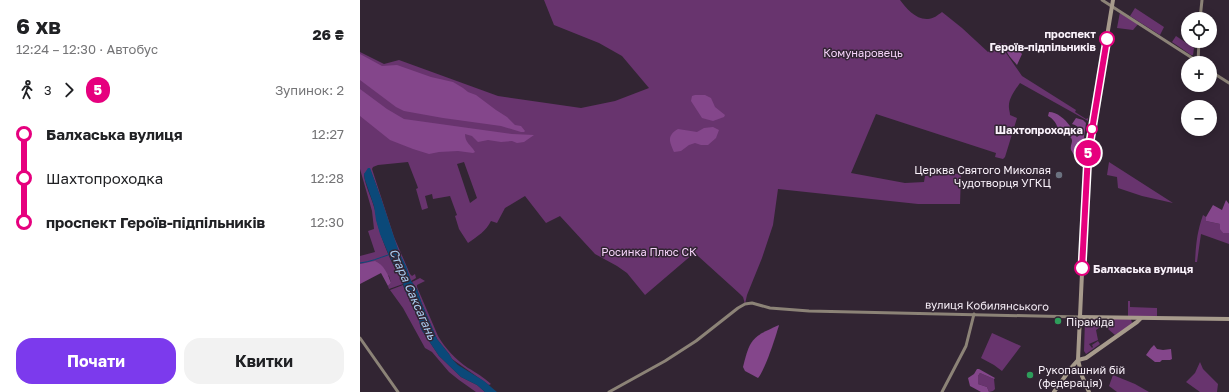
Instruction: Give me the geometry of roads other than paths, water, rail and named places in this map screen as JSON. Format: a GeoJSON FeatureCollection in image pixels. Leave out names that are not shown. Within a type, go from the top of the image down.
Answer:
{"type":"FeatureCollection","features":[{"type":"Feature","properties":{"kind":"main road"},"geometry":{"type":"LineString","coordinates":[[1102,0],[1190,56]]}},
{"type":"Feature","properties":{"kind":"main road"},"geometry":{"type":"LineString","coordinates":[[1089,392],[1082,376],[1078,360],[1088,154],[1113,0]]}},
{"type":"Feature","properties":{"kind":"main road"},"geometry":{"type":"LineString","coordinates":[[1201,12],[1202,0]]}},
{"type":"Feature","properties":{"kind":"main road"},"geometry":{"type":"LineString","coordinates":[[1217,75],[1229,83]]}},
{"type":"Feature","properties":{"kind":"main road","name":"вулиця Кобилянського"},"geometry":{"type":"LineString","coordinates":[[609,392],[665,361],[696,341],[738,308],[745,304],[752,303],[770,308],[809,311],[1229,319]]}},
{"type":"Feature","properties":{"kind":"main road"},"geometry":{"type":"LineString","coordinates":[[942,392],[966,346],[974,314]]}},
{"type":"Feature","properties":{"kind":"main road"},"geometry":{"type":"LineString","coordinates":[[1054,392],[1078,360],[1086,358],[1141,318]]}},
{"type":"Feature","properties":{"kind":"main road"},"geometry":{"type":"LineString","coordinates":[[360,338],[398,392]]}},
{"type":"Feature","properties":{"kind":"water","name":"Стара Саксагань"},"geometry":{"type":"Polygon","coordinates":[[[368,168],[370,168],[399,252],[411,281],[417,289],[437,339],[458,365],[484,381],[497,392],[485,392],[477,385],[461,377],[439,356],[421,329],[419,320],[404,288],[403,282],[388,254],[380,234],[374,206],[365,180],[364,174],[368,168]]]}},
{"type":"Feature","properties":{"kind":"waterway","name":"Стара Саксагань"},"geometry":{"type":"LineString","coordinates":[[360,263],[388,255]]}},
{"type":"Feature","properties":{"kind":"place","name":"проспект Героїв-підпільників"},"geometry":{"type":"Point","coordinates":[1107,39]}},
{"type":"Feature","properties":{"kind":"place","name":"Шахтопроходка"},"geometry":{"type":"Point","coordinates":[1092,129]}},
{"type":"Feature","properties":{"kind":"place","name":"Церква Святого Миколая Чудотворця УГКЦ"},"geometry":{"type":"Point","coordinates":[1059,175]}},
{"type":"Feature","properties":{"kind":"place","name":"Балхаська вулиця"},"geometry":{"type":"Point","coordinates":[1082,268]}},
{"type":"Feature","properties":{"kind":"place","name":"Піраміда"},"geometry":{"type":"Point","coordinates":[1058,321]}},
{"type":"Feature","properties":{"kind":"place","name":"Рукопашний бій (федерація)"},"geometry":{"type":"Point","coordinates":[1030,375]}},
{"type":"Feature","properties":{"kind":"park label","name":"Комунаровець"},"geometry":{"type":"Point","coordinates":[863,52]}},
{"type":"Feature","properties":{"kind":"park label","name":"Росинка Плюс СК"},"geometry":{"type":"Point","coordinates":[649,251]}}]}
